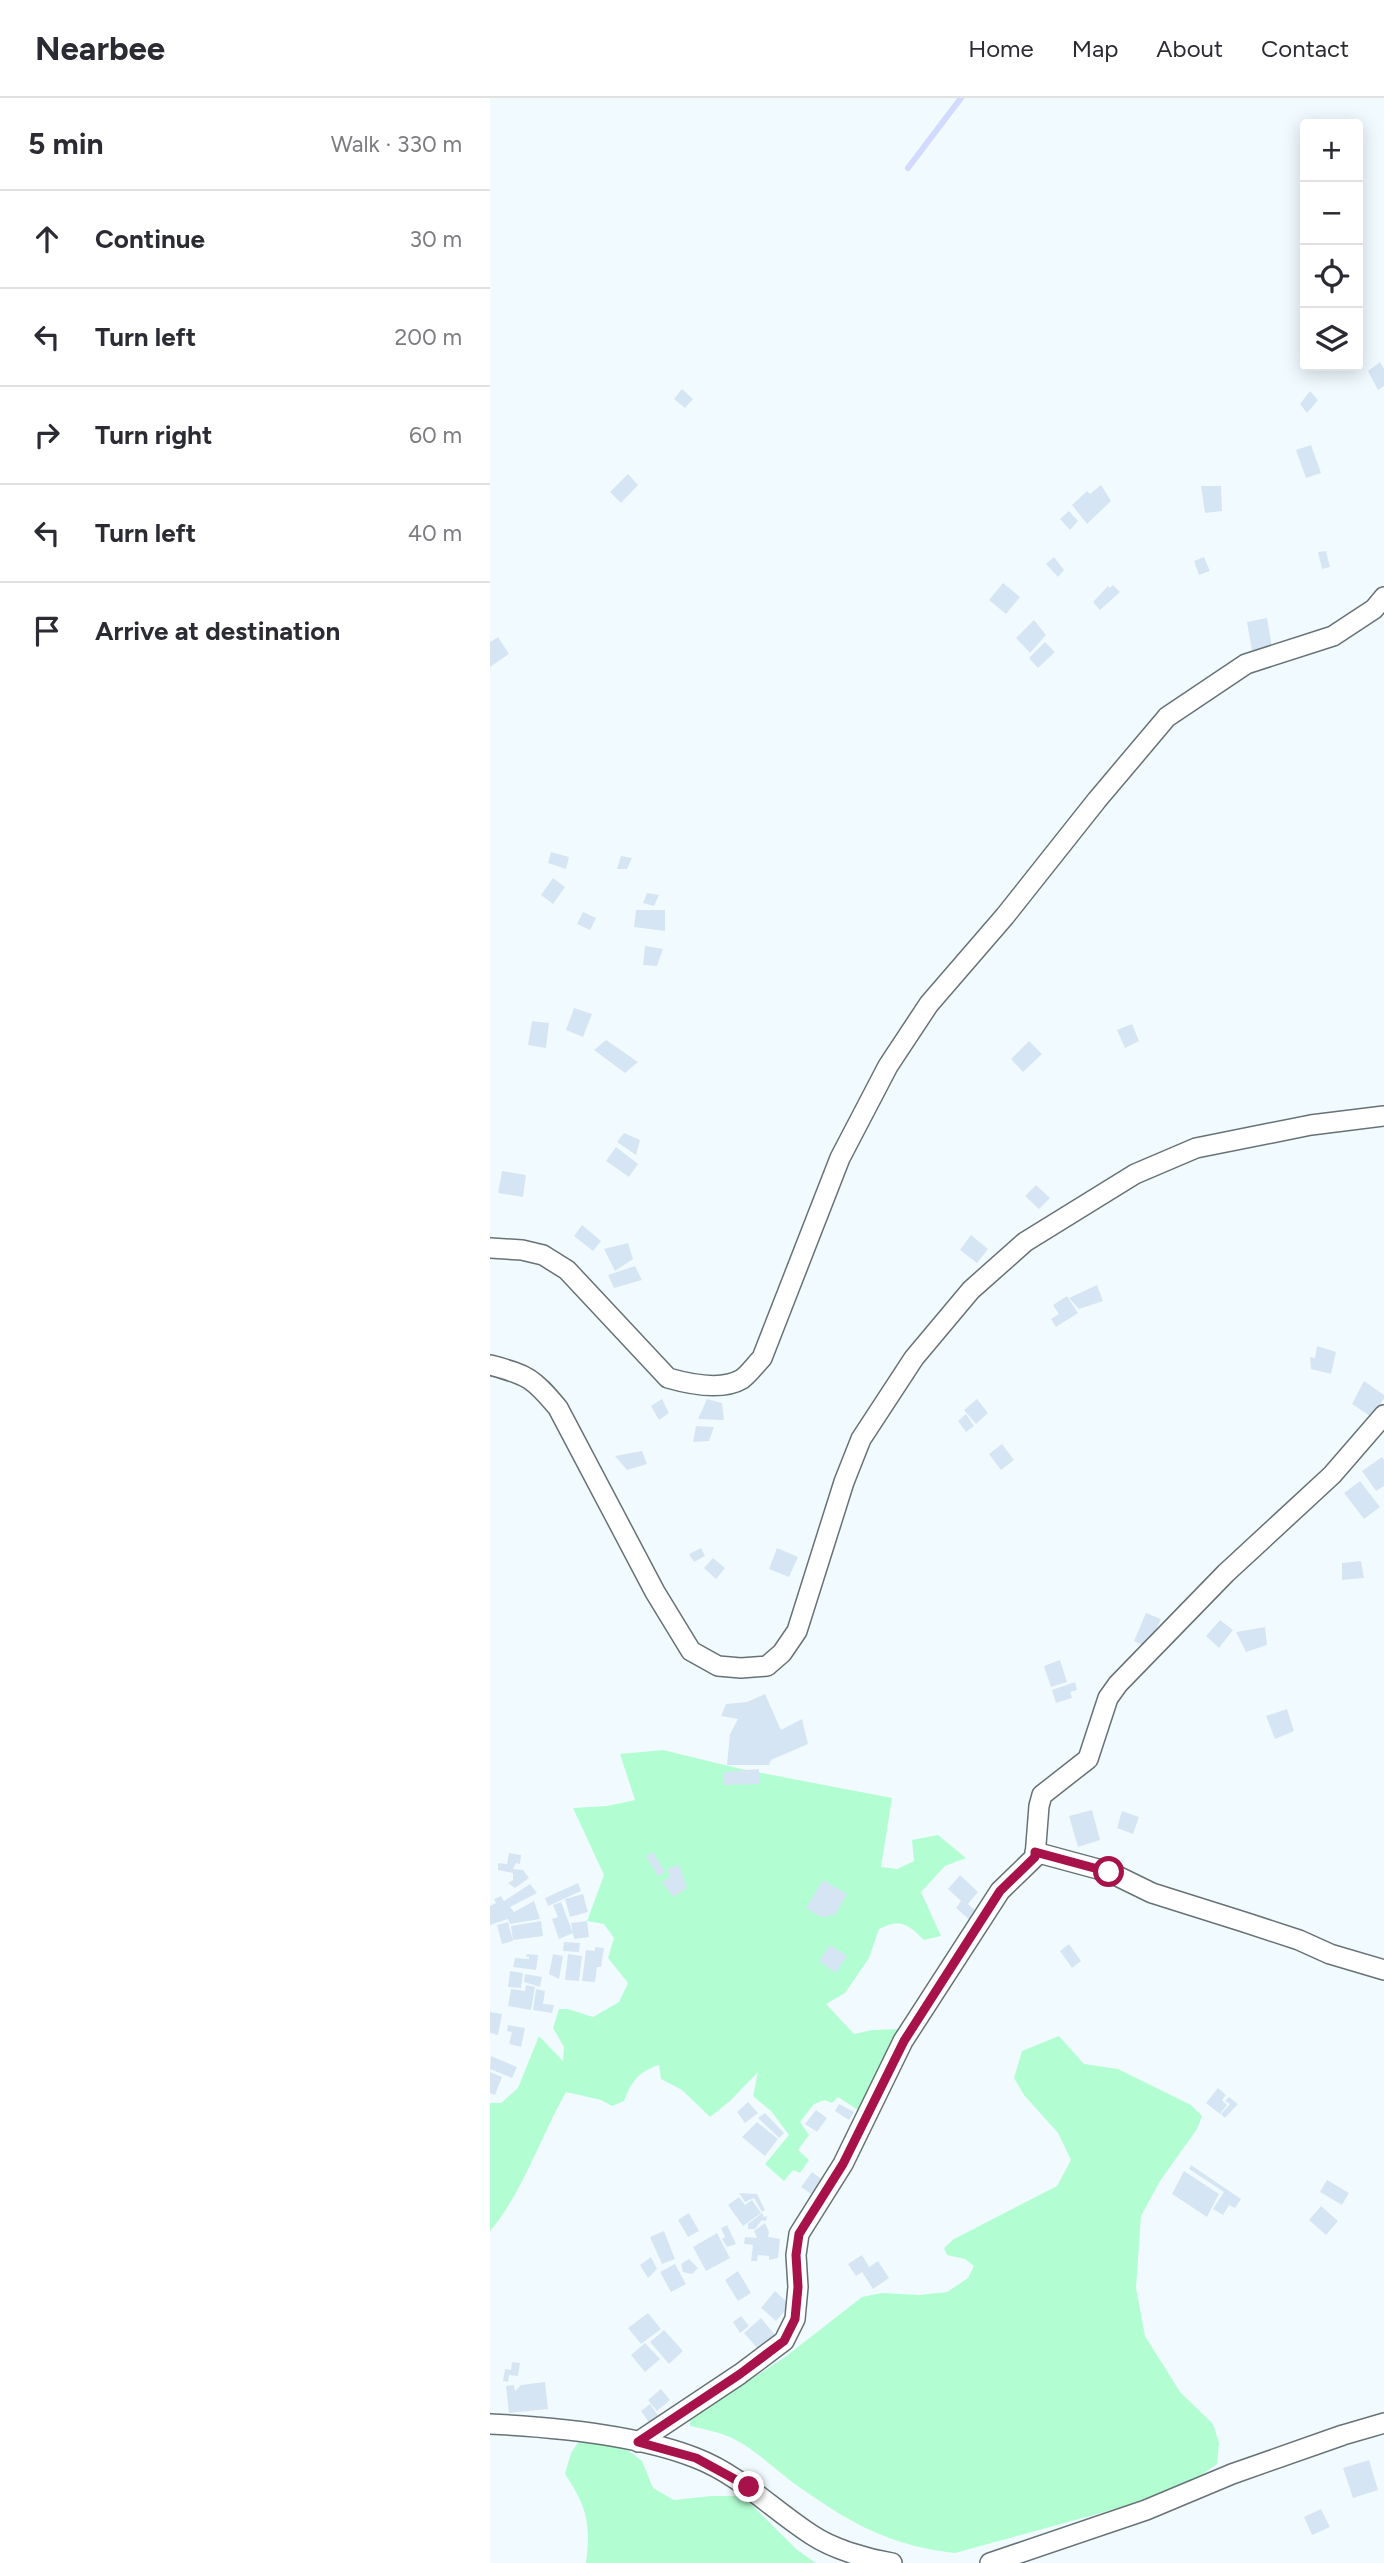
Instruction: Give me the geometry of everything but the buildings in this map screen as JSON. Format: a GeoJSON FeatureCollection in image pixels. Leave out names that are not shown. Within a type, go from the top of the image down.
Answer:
{"type":"FeatureCollection","features":[{"type":"Feature","properties":{"kind":"street"},"geometry":{"type":"LineString","coordinates":[[490,1248],[522,1250],[543,1255],[567,1270],[668,1378],[688,1383],[718,1385],[741,1379],[762,1358],[840,1158],[888,1066],[929,1004],[1005,916],[1097,800],[1167,718],[1246,664],[1333,636],[1374,609],[1384,597]]}},
{"type":"Feature","properties":{"kind":"street"},"geometry":{"type":"LineString","coordinates":[[490,1365],[515,1372],[536,1382],[558,1408],[655,1592],[691,1651],[718,1665],[741,1668],[767,1665],[782,1653],[797,1631],[844,1482],[861,1439],[914,1358],[971,1290],[1025,1242],[1135,1174],[1196,1148],[1311,1125],[1384,1116]]}},
{"type":"Feature","properties":{"kind":"street"},"geometry":{"type":"LineString","coordinates":[[638,2442],[740,2374],[784,2341],[795,2319],[799,2234],[843,2164],[904,2041],[1000,1891],[1035,1857],[1042,1795],[1088,1759],[1108,1698],[1118,1684],[1226,1573],[1332,1475],[1384,1415]]}},
{"type":"Feature","properties":{"kind":"street"},"geometry":{"type":"LineString","coordinates":[[1035,1852],[1109,1872],[1152,1893],[1384,1970]]}},
{"type":"Feature","properties":{"kind":"street"},"geometry":{"type":"LineString","coordinates":[[998,2562],[1146,2510],[1232,2474],[1384,2423]]}},
{"type":"Feature","properties":{"kind":"street"},"geometry":{"type":"LineString","coordinates":[[490,2424],[543,2426],[638,2442],[696,2458],[749,2487],[813,2536],[870,2559],[892,2563]]}},
{"type":"Feature","properties":{"kind":"green space"},"geometry":{"type":"Polygon","coordinates":[[[663,1750],[741,1769],[892,1798],[881,1867],[897,1869],[914,1861],[912,1840],[938,1835],[966,1858],[945,1866],[921,1892],[941,1936],[924,1940],[909,1927],[899,1923],[879,1929],[869,1958],[845,1993],[826,2004],[854,2034],[898,2029],[861,2112],[838,2097],[832,2103],[825,2100],[814,2104],[800,2122],[809,2135],[798,2150],[809,2160],[800,2173],[793,2170],[784,2181],[765,2164],[789,2135],[771,2111],[753,2096],[758,2072],[710,2117],[682,2090],[661,2079],[659,2065],[641,2074],[624,2101],[612,2106],[601,2100],[566,2092],[522,2182],[490,2231],[490,2103],[501,2103],[518,2088],[539,2036],[563,2061],[564,2047],[553,2028],[559,2009],[593,2017],[619,2002],[628,1983],[608,1958],[614,1938],[604,1924],[587,1921],[604,1875],[573,1808],[607,1806],[635,1800],[620,1754],[663,1750]]]}},
{"type":"Feature","properties":{"kind":"green space"},"geometry":{"type":"Polygon","coordinates":[[[1059,2036],[1084,2064],[1118,2069],[1191,2105],[1202,2116],[1197,2129],[1160,2181],[1141,2216],[1136,2288],[1145,2336],[1180,2392],[1213,2424],[1219,2443],[1217,2464],[1190,2483],[1119,2508],[955,2553],[912,2545],[874,2532],[821,2502],[741,2443],[722,2434],[690,2426],[690,2419],[785,2357],[862,2297],[882,2293],[919,2295],[947,2292],[968,2278],[974,2266],[965,2259],[947,2255],[944,2248],[954,2239],[1057,2186],[1071,2160],[1058,2133],[1024,2095],[1014,2078],[1022,2051],[1059,2036]]]}},
{"type":"Feature","properties":{"kind":"green space"},"geometry":{"type":"Polygon","coordinates":[[[579,2441],[624,2447],[642,2461],[653,2488],[674,2500],[743,2496],[796,2549],[816,2563],[586,2563],[586,2516],[565,2474],[571,2453],[579,2441]]]}},
{"type":"Feature","properties":{"kind":"waterway"},"geometry":{"type":"LineString","coordinates":[[908,168],[961,98]]}},
{"type":"Feature","properties":{"kind":"route"},"geometry":{"type":"LineString","coordinates":[[749,2487],[696,2458],[638,2442],[740,2374],[784,2341],[795,2319],[799,2234],[843,2164],[904,2041],[1000,1891],[1035,1857],[1035,1852],[1109,1872]]}}]}
